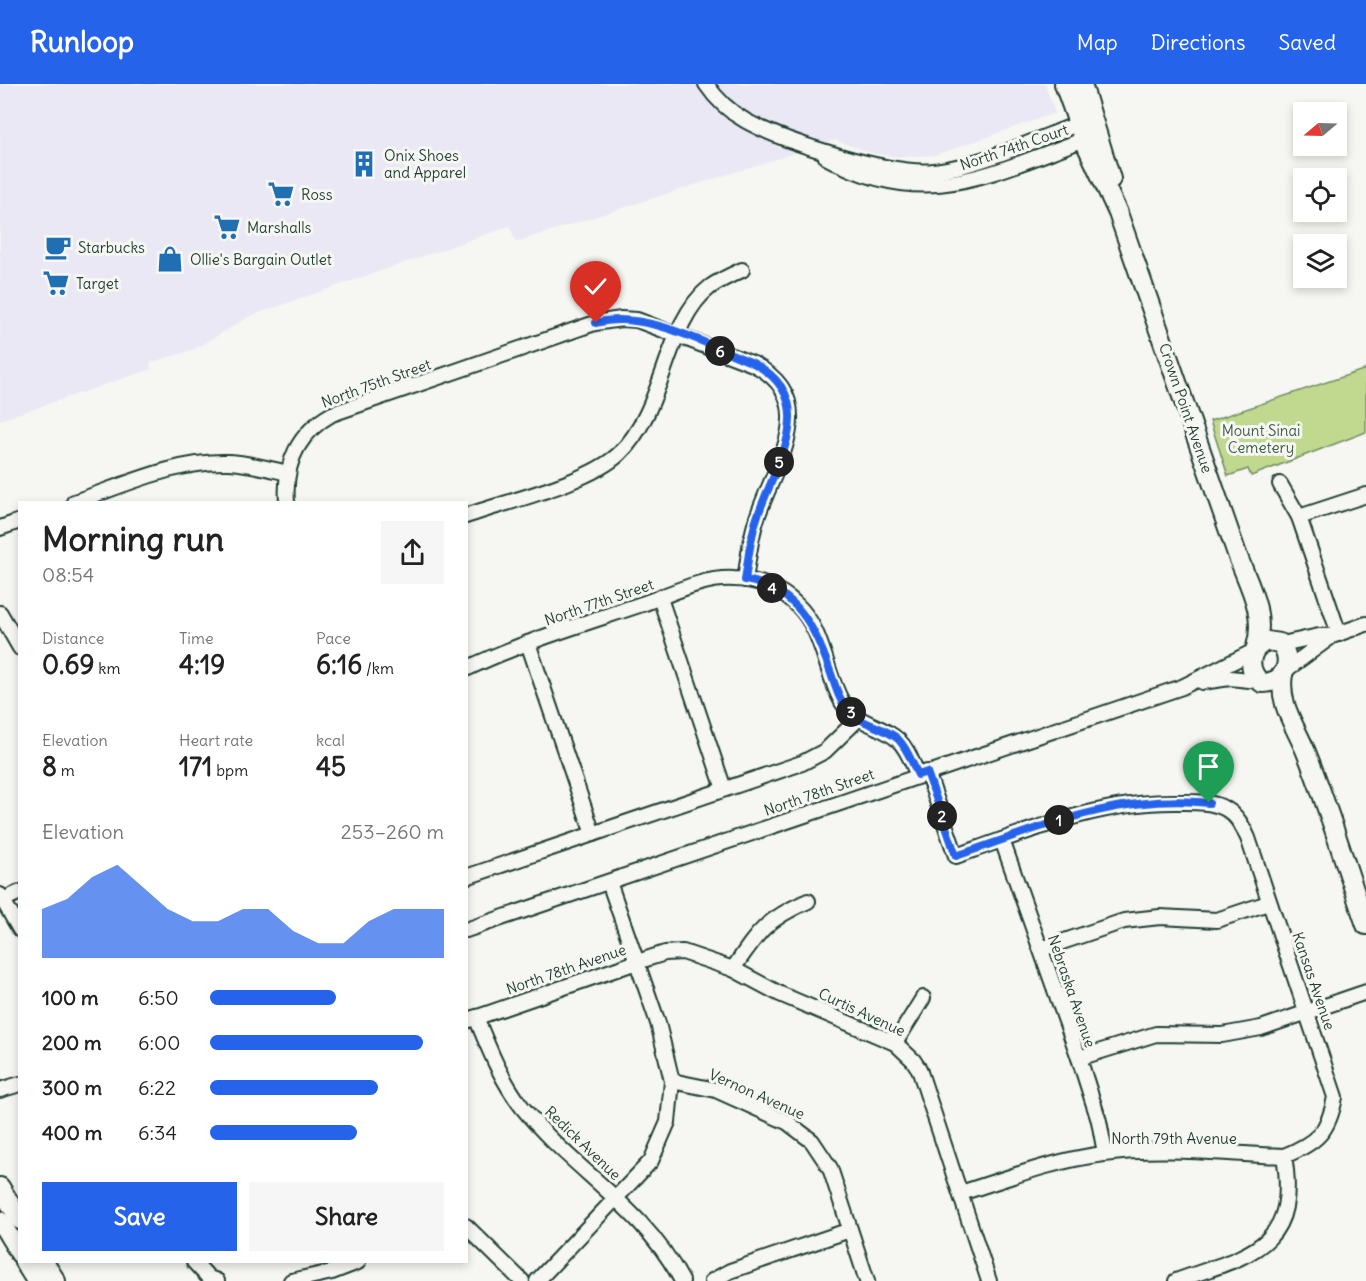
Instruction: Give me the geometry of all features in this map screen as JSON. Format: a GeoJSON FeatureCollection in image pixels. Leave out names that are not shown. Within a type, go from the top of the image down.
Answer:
{"type":"FeatureCollection","features":[{"type":"Feature","properties":{"kind":"main road","name":"Crown Point Avenue"},"geometry":{"type":"LineString","coordinates":[[1064,84],[1088,129],[1237,554],[1259,607],[1261,629],[1255,649]]}},
{"type":"Feature","properties":{"kind":"main road","name":"Crown Point Avenue"},"geometry":{"type":"LineString","coordinates":[[1082,84],[1088,129]]}},
{"type":"Feature","properties":{"kind":"main road","name":"Crown Point Avenue"},"geometry":{"type":"LineString","coordinates":[[1259,607],[1270,618],[1281,644]]}},
{"type":"Feature","properties":{"kind":"main road"},"geometry":{"type":"LineString","coordinates":[[1289,720],[1280,712],[1251,667],[1255,649],[1268,641],[1281,644],[1287,654],[1282,694],[1289,720],[1306,751],[1366,925]]}},
{"type":"Feature","properties":{"kind":"main road"},"geometry":{"type":"LineString","coordinates":[[1260,682],[1274,681],[1285,671]]}},
{"type":"Feature","properties":{"kind":"main road"},"geometry":{"type":"LineString","coordinates":[[0,1187],[18,1217]]}},
{"type":"Feature","properties":{"kind":"main road"},"geometry":{"type":"LineString","coordinates":[[0,1221],[18,1251]]}},
{"type":"Feature","properties":{"kind":"main road"},"geometry":{"type":"LineString","coordinates":[[25,1263],[36,1281]]}},
{"type":"Feature","properties":{"kind":"main road"},"geometry":{"type":"LineString","coordinates":[[45,1263],[56,1281]]}},
{"type":"Feature","properties":{"kind":"street","name":"North 74th Court"},"geometry":{"type":"LineString","coordinates":[[706,84],[729,109],[760,128],[803,145],[836,163],[879,179],[925,179],[968,163],[1088,129]]}},
{"type":"Feature","properties":{"kind":"street"},"geometry":{"type":"LineString","coordinates":[[468,515],[572,480],[594,471],[615,458],[641,427],[688,313],[701,295],[723,279],[742,270]]}},
{"type":"Feature","properties":{"kind":"street","name":"North 75th Street"},"geometry":{"type":"LineString","coordinates":[[288,473],[291,460],[303,437],[322,420],[343,410],[606,320],[637,320],[679,334]]}},
{"type":"Feature","properties":{"kind":"street"},"geometry":{"type":"LineString","coordinates":[[679,334],[769,372],[780,384],[789,403],[791,422],[788,437],[756,522],[745,580],[769,586],[782,593],[803,612],[815,630],[842,702],[858,719],[900,741],[922,774],[956,856],[1002,840]]}},
{"type":"Feature","properties":{"kind":"street"},"geometry":{"type":"LineString","coordinates":[[82,501],[99,499],[172,469],[199,464],[238,463],[288,473],[287,501]]}},
{"type":"Feature","properties":{"kind":"street"},"geometry":{"type":"LineString","coordinates":[[1280,484],[1299,518],[1335,635]]}},
{"type":"Feature","properties":{"kind":"street"},"geometry":{"type":"LineString","coordinates":[[1299,518],[1366,495]]}},
{"type":"Feature","properties":{"kind":"street"},"geometry":{"type":"LineString","coordinates":[[0,528],[18,522]]}},
{"type":"Feature","properties":{"kind":"street","name":"North 77th Street"},"geometry":{"type":"LineString","coordinates":[[468,668],[528,643],[660,598],[718,580],[745,580]]}},
{"type":"Feature","properties":{"kind":"street"},"geometry":{"type":"LineString","coordinates":[[660,598],[724,789]]}},
{"type":"Feature","properties":{"kind":"street"},"geometry":{"type":"LineString","coordinates":[[0,613],[18,644]]}},
{"type":"Feature","properties":{"kind":"street"},"geometry":{"type":"LineString","coordinates":[[1281,644],[1335,635],[1366,624]]}},
{"type":"Feature","properties":{"kind":"street"},"geometry":{"type":"LineString","coordinates":[[1285,671],[1335,635]]}},
{"type":"Feature","properties":{"kind":"street"},"geometry":{"type":"LineString","coordinates":[[528,643],[593,834]]}},
{"type":"Feature","properties":{"kind":"street"},"geometry":{"type":"LineString","coordinates":[[1182,687],[1255,649]]}},
{"type":"Feature","properties":{"kind":"street"},"geometry":{"type":"LineString","coordinates":[[1182,687],[1230,678],[1260,682]]}},
{"type":"Feature","properties":{"kind":"street","name":"North 78th Street"},"geometry":{"type":"LineString","coordinates":[[468,929],[1182,687]]}},
{"type":"Feature","properties":{"kind":"street"},"geometry":{"type":"LineString","coordinates":[[468,876],[815,757],[836,742],[858,719]]}},
{"type":"Feature","properties":{"kind":"street","name":"Kansas Avenue"},"geometry":{"type":"LineString","coordinates":[[1002,840],[1090,810],[1129,804],[1198,802],[1226,809],[1238,821],[1248,838],[1335,1098],[1332,1117],[1324,1132],[1305,1147],[1284,1156]]}},
{"type":"Feature","properties":{"kind":"street","name":"Nebraska Avenue"},"geometry":{"type":"LineString","coordinates":[[1002,840],[1079,1058],[1099,1121],[1105,1154]]}},
{"type":"Feature","properties":{"kind":"street"},"geometry":{"type":"LineString","coordinates":[[537,1281],[651,1161],[668,1122],[672,1081],[663,1038],[609,882]]}},
{"type":"Feature","properties":{"kind":"street"},"geometry":{"type":"LineString","coordinates":[[18,893],[1,898],[18,927]]}},
{"type":"Feature","properties":{"kind":"street"},"geometry":{"type":"LineString","coordinates":[[733,969],[764,925],[778,915],[808,901]]}},
{"type":"Feature","properties":{"kind":"street"},"geometry":{"type":"LineString","coordinates":[[1041,949],[1124,921],[1160,917],[1217,920],[1268,903]]}},
{"type":"Feature","properties":{"kind":"street","name":"North 78th Avenue"},"geometry":{"type":"LineString","coordinates":[[471,1019],[637,962],[677,952]]}},
{"type":"Feature","properties":{"kind":"street","name":"Curtis Avenue"},"geometry":{"type":"LineString","coordinates":[[677,952],[705,958],[733,969],[780,994],[895,1043],[906,1052],[919,1070],[962,1193],[989,1281]]}},
{"type":"Feature","properties":{"kind":"street"},"geometry":{"type":"LineString","coordinates":[[1079,1058],[1146,1036],[1237,1034],[1366,992]]}},
{"type":"Feature","properties":{"kind":"street"},"geometry":{"type":"LineString","coordinates":[[895,1043],[923,998]]}},
{"type":"Feature","properties":{"kind":"street","name":"Redick Avenue"},"geometry":{"type":"LineString","coordinates":[[471,1019],[504,1080],[523,1108],[642,1221],[682,1281]]}},
{"type":"Feature","properties":{"kind":"street","name":"Vernon Avenue"},"geometry":{"type":"LineString","coordinates":[[672,1081],[716,1090],[787,1122],[807,1136],[830,1168],[867,1281]]}},
{"type":"Feature","properties":{"kind":"street"},"geometry":{"type":"LineString","coordinates":[[0,1090],[18,1085]]}},
{"type":"Feature","properties":{"kind":"street","name":"North 79th Avenue"},"geometry":{"type":"LineString","coordinates":[[962,1193],[1045,1166],[1105,1154],[1139,1151],[1284,1156]]}},
{"type":"Feature","properties":{"kind":"street"},"geometry":{"type":"LineString","coordinates":[[1176,1281],[1253,1253],[1268,1241],[1278,1225],[1286,1204],[1288,1178],[1284,1156]]}},
{"type":"Feature","properties":{"kind":"street"},"geometry":{"type":"LineString","coordinates":[[468,1228],[522,1281]]}},
{"type":"Feature","properties":{"kind":"street"},"geometry":{"type":"LineString","coordinates":[[712,1281],[730,1271],[850,1230]]}},
{"type":"Feature","properties":{"kind":"street"},"geometry":{"type":"LineString","coordinates":[[195,1263],[209,1278],[217,1281]]}},
{"type":"Feature","properties":{"kind":"street"},"geometry":{"type":"LineString","coordinates":[[291,1281],[330,1267],[352,1263]]}},
{"type":"Feature","properties":{"kind":"shaded area"},"geometry":{"type":"Polygon","coordinates":[[[0,84],[1045,84],[1055,113],[935,155],[902,157],[875,154],[835,140],[516,242],[510,226],[250,316],[195,349],[150,363],[151,369],[0,420],[0,84]]]}},
{"type":"Feature","properties":{"kind":"green space","name":"Mount Sinai Cemetery"},"geometry":{"type":"Polygon","coordinates":[[[1366,369],[1366,432],[1251,476],[1248,469],[1228,476],[1210,421],[1366,369]]]}},
{"type":"Feature","properties":{"kind":"place","name":"Onix Shoes and Apparel"},"geometry":{"type":"Point","coordinates":[364,164]}},
{"type":"Feature","properties":{"kind":"place","name":"Ross"},"geometry":{"type":"Point","coordinates":[281,194]}},
{"type":"Feature","properties":{"kind":"place","name":"Marshalls"},"geometry":{"type":"Point","coordinates":[227,227]}},
{"type":"Feature","properties":{"kind":"place","name":"Starbucks"},"geometry":{"type":"Point","coordinates":[58,247]}},
{"type":"Feature","properties":{"kind":"place","name":"Ollie's Bargain Outlet"},"geometry":{"type":"Point","coordinates":[170,259]}},
{"type":"Feature","properties":{"kind":"place","name":"Target"},"geometry":{"type":"Point","coordinates":[56,283]}},
{"type":"Feature","properties":{"kind":"route"},"geometry":{"type":"LineString","coordinates":[[596,323],[606,320],[630,319],[649,323],[753,363],[769,372],[780,384],[786,393],[791,409],[791,422],[788,437],[756,522],[745,580],[769,586],[796,604],[810,620],[815,630],[837,690],[847,709],[858,719],[896,737],[904,746],[918,775],[927,772],[956,856],[1090,810],[1161,802],[1209,803]]}}]}
